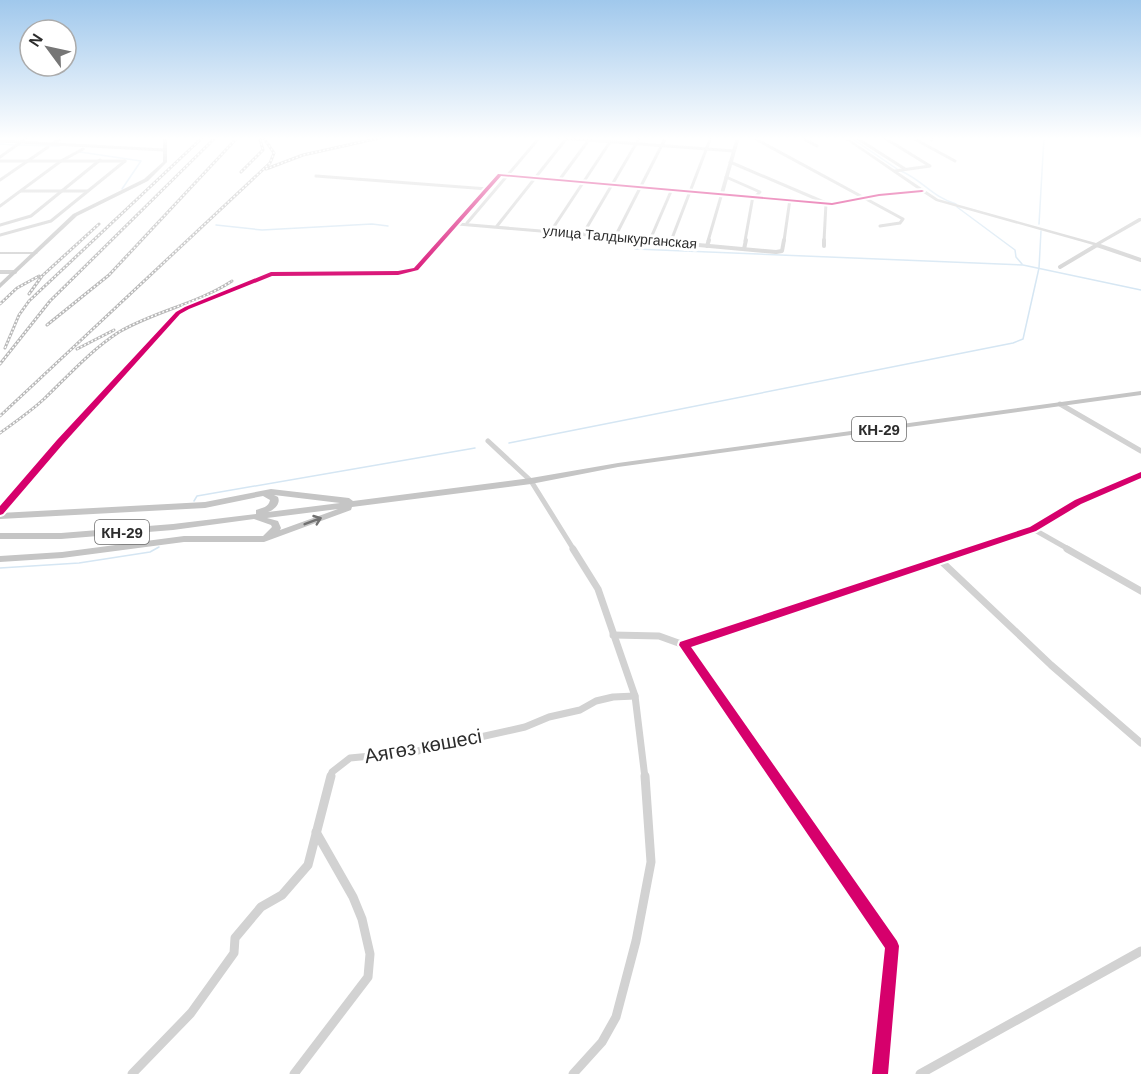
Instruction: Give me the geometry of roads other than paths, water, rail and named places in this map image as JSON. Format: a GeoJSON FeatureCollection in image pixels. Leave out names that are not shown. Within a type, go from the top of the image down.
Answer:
{"type":"FeatureCollection","features":[{"type":"Feature","properties":{"kind":"main road"},"geometry":{"type":"LineString","coordinates":[[0,286],[75,215],[132,187]]}},
{"type":"Feature","properties":{"kind":"main road","name":"КН-29"},"geometry":{"type":"LineString","coordinates":[[0,536],[113,533],[363,503],[531,481],[618,465],[1141,393]]}},
{"type":"Feature","properties":{"kind":"main road"},"geometry":{"type":"LineString","coordinates":[[0,514],[205,505],[271,492],[304,494],[363,503]]}},
{"type":"Feature","properties":{"kind":"main road"},"geometry":{"type":"LineString","coordinates":[[242,518],[273,506],[275,499],[272,495],[260,494]]}},
{"type":"Feature","properties":{"kind":"main road"},"geometry":{"type":"LineString","coordinates":[[0,559],[62,555],[184,539],[264,539],[363,503]]}},
{"type":"Feature","properties":{"kind":"main road"},"geometry":{"type":"LineString","coordinates":[[242,518],[263,519],[275,523],[277,528],[264,539]]}},
{"type":"Feature","properties":{"kind":"street"},"geometry":{"type":"LineString","coordinates":[[0,206],[26,187]]}},
{"type":"Feature","properties":{"kind":"street"},"geometry":{"type":"LineString","coordinates":[[0,225],[31,216],[67,187]]}},
{"type":"Feature","properties":{"kind":"street"},"geometry":{"type":"LineString","coordinates":[[0,236],[51,221],[92,187]]}},
{"type":"Feature","properties":{"kind":"street"},"geometry":{"type":"LineString","coordinates":[[463,187],[488,189]]}},
{"type":"Feature","properties":{"kind":"street"},"geometry":{"type":"LineString","coordinates":[[0,514],[60,442],[178,313],[271,273],[398,273],[416,269],[490,187]]}},
{"type":"Feature","properties":{"kind":"street"},"geometry":{"type":"LineString","coordinates":[[467,223],[496,187]]}},
{"type":"Feature","properties":{"kind":"street"},"geometry":{"type":"LineString","coordinates":[[497,226],[527,187]]}},
{"type":"Feature","properties":{"kind":"street"},"geometry":{"type":"LineString","coordinates":[[551,231],[581,187]]}},
{"type":"Feature","properties":{"kind":"street"},"geometry":{"type":"LineString","coordinates":[[583,234],[610,187]]}},
{"type":"Feature","properties":{"kind":"street"},"geometry":{"type":"LineString","coordinates":[[615,237],[640,187]]}},
{"type":"Feature","properties":{"kind":"street"},"geometry":{"type":"LineString","coordinates":[[653,187],[826,203],[922,191]]}},
{"type":"Feature","properties":{"kind":"street"},"geometry":{"type":"LineString","coordinates":[[671,242],[691,187]]}},
{"type":"Feature","properties":{"kind":"street"},"geometry":{"type":"LineString","coordinates":[[707,246],[723,187]]}},
{"type":"Feature","properties":{"kind":"street"},"geometry":{"type":"LineString","coordinates":[[744,249],[754,196],[760,192],[749,187]]}},
{"type":"Feature","properties":{"kind":"street"},"geometry":{"type":"LineString","coordinates":[[789,187],[826,203]]}},
{"type":"Feature","properties":{"kind":"street"},"geometry":{"type":"LineString","coordinates":[[842,187],[903,219],[900,223],[880,226]]}},
{"type":"Feature","properties":{"kind":"street"},"geometry":{"type":"LineString","coordinates":[[919,187],[937,200],[1097,245],[1141,260]]}},
{"type":"Feature","properties":{"kind":"street"},"geometry":{"type":"LineString","coordinates":[[650,240],[672,189]]}},
{"type":"Feature","properties":{"kind":"street"},"geometry":{"type":"LineString","coordinates":[[21,191],[87,191]]}},
{"type":"Feature","properties":{"kind":"street","name":"улица Талдыкурганская"},"geometry":{"type":"LineString","coordinates":[[458,224],[782,251],[790,199]]}},
{"type":"Feature","properties":{"kind":"street"},"geometry":{"type":"LineString","coordinates":[[824,246],[826,203]]}},
{"type":"Feature","properties":{"kind":"street"},"geometry":{"type":"LineString","coordinates":[[1060,267],[1141,219]]}},
{"type":"Feature","properties":{"kind":"street"},"geometry":{"type":"LineString","coordinates":[[0,253],[36,253]]}},
{"type":"Feature","properties":{"kind":"street"},"geometry":{"type":"LineString","coordinates":[[0,272],[15,272]]}},
{"type":"Feature","properties":{"kind":"street"},"geometry":{"type":"LineString","coordinates":[[1060,404],[1141,451]]}},
{"type":"Feature","properties":{"kind":"street"},"geometry":{"type":"LineString","coordinates":[[488,441],[531,481],[598,589],[635,696],[645,778],[651,862],[633,952],[616,1017],[602,1042],[573,1074]]}},
{"type":"Feature","properties":{"kind":"street"},"geometry":{"type":"LineString","coordinates":[[684,645],[1033,529],[1078,502],[1141,475]]}},
{"type":"Feature","properties":{"kind":"street"},"geometry":{"type":"LineString","coordinates":[[1033,529],[1141,591]]}},
{"type":"Feature","properties":{"kind":"street"},"geometry":{"type":"LineString","coordinates":[[941,561],[1051,665],[1141,743]]}},
{"type":"Feature","properties":{"kind":"street"},"geometry":{"type":"LineString","coordinates":[[613,635],[659,636],[684,645],[892,946],[880,1074]]}},
{"type":"Feature","properties":{"kind":"street","name":"Аягөз көшесі"},"geometry":{"type":"LineString","coordinates":[[132,1074],[191,1013],[234,953],[235,938],[261,907],[282,895],[308,865],[332,772],[350,758],[413,752],[525,727],[549,717],[580,710],[596,701],[613,697],[635,696]]}},
{"type":"Feature","properties":{"kind":"street"},"geometry":{"type":"LineString","coordinates":[[294,1074],[368,976],[370,954],[362,918],[353,897],[315,832]]}},
{"type":"Feature","properties":{"kind":"street"},"geometry":{"type":"LineString","coordinates":[[920,1074],[1141,951]]}},
{"type":"Feature","properties":{"kind":"waterway"},"geometry":{"type":"LineString","coordinates":[[926,187],[941,198],[956,204]]}},
{"type":"Feature","properties":{"kind":"waterway"},"geometry":{"type":"LineString","coordinates":[[1039,224],[1041,187]]}},
{"type":"Feature","properties":{"kind":"waterway"},"geometry":{"type":"LineString","coordinates":[[957,207],[1015,250],[1016,257],[1022,264]]}},
{"type":"Feature","properties":{"kind":"waterway"},"geometry":{"type":"LineString","coordinates":[[216,225],[262,230],[372,224],[388,226]]}},
{"type":"Feature","properties":{"kind":"waterway"},"geometry":{"type":"LineString","coordinates":[[1039,268],[1041,231]]}},
{"type":"Feature","properties":{"kind":"waterway"},"geometry":{"type":"LineString","coordinates":[[635,249],[1023,265],[1039,268]]}},
{"type":"Feature","properties":{"kind":"waterway"},"geometry":{"type":"LineString","coordinates":[[509,443],[1013,343],[1023,339],[1039,268]]}},
{"type":"Feature","properties":{"kind":"waterway"},"geometry":{"type":"LineString","coordinates":[[1039,268],[1141,290]]}},
{"type":"Feature","properties":{"kind":"waterway"},"geometry":{"type":"LineString","coordinates":[[194,501],[197,496],[475,448]]}},
{"type":"Feature","properties":{"kind":"waterway"},"geometry":{"type":"LineString","coordinates":[[0,568],[79,563],[150,552],[159,547]]}},
{"type":"Feature","properties":{"kind":"railway"},"geometry":{"type":"LineString","coordinates":[[5,348],[19,315],[29,301],[150,187]]}},
{"type":"Feature","properties":{"kind":"railway"},"geometry":{"type":"LineString","coordinates":[[0,364],[50,301],[165,187]]}},
{"type":"Feature","properties":{"kind":"railway"},"geometry":{"type":"LineString","coordinates":[[47,325],[109,275],[191,187]]}},
{"type":"Feature","properties":{"kind":"railway"},"geometry":{"type":"LineString","coordinates":[[0,416],[244,187]]}},
{"type":"Feature","properties":{"kind":"railway"},"geometry":{"type":"LineString","coordinates":[[29,294],[42,276],[99,224]]}},
{"type":"Feature","properties":{"kind":"railway"},"geometry":{"type":"LineString","coordinates":[[0,304],[17,288],[39,276]]}},
{"type":"Feature","properties":{"kind":"railway"},"geometry":{"type":"LineString","coordinates":[[0,433],[39,404],[89,355],[119,332],[147,318],[205,296],[232,281]]}},
{"type":"Feature","properties":{"kind":"railway"},"geometry":{"type":"LineString","coordinates":[[77,349],[114,330]]}}]}
